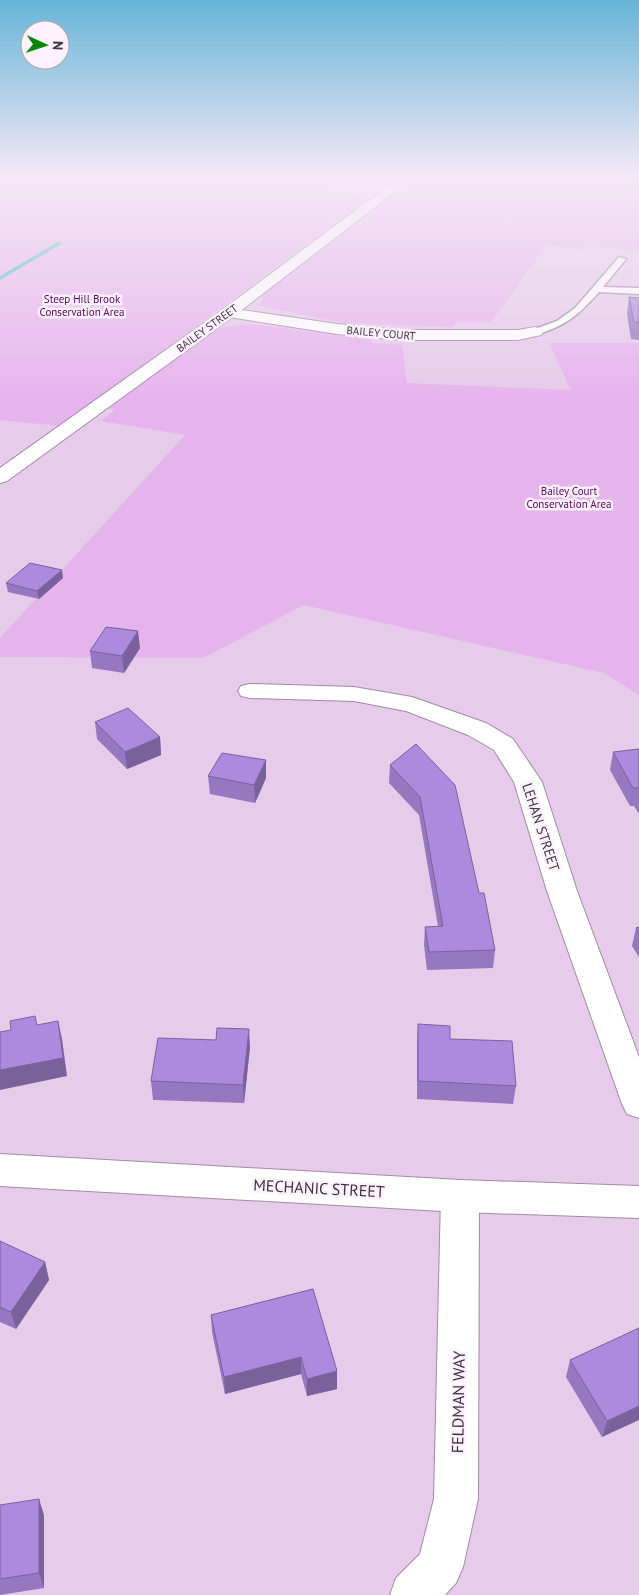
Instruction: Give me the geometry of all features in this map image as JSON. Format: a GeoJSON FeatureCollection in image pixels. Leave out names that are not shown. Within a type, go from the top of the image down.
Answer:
{"type":"FeatureCollection","features":[{"type":"Feature","properties":{"kind":"street","name":"BAILEY STREET"},"geometry":{"type":"LineString","coordinates":[[0,477],[313,249]]}},
{"type":"Feature","properties":{"kind":"street","name":"BAILEY COURT"},"geometry":{"type":"LineString","coordinates":[[228,313],[338,329],[399,335],[518,335],[536,332]]}},
{"type":"Feature","properties":{"kind":"street","name":"LEHAN STREET"},"geometry":{"type":"LineString","coordinates":[[250,691],[354,694],[412,705],[477,728],[504,745],[528,782],[562,891],[639,1104]]}},
{"type":"Feature","properties":{"kind":"street","name":"MECHANIC STREET"},"geometry":{"type":"LineString","coordinates":[[0,1170],[460,1196],[639,1202]]}},
{"type":"Feature","properties":{"kind":"street","name":"FELDMAN WAY"},"geometry":{"type":"LineString","coordinates":[[413,1595],[440,1567],[456,1499],[460,1196]]}},
{"type":"Feature","properties":{"kind":"lane"},"geometry":{"type":"LineString","coordinates":[[536,332],[560,323],[578,310],[622,259]]}},
{"type":"Feature","properties":{"kind":"lane"},"geometry":{"type":"LineString","coordinates":[[597,289],[639,291]]}},
{"type":"Feature","properties":{"kind":"green space","name":"Steep Hill Brook Conservation Area"},"geometry":{"type":"Polygon","coordinates":[[[0,249],[300,249],[61,426],[0,420],[0,249]]]}},
{"type":"Feature","properties":{"kind":"green space"},"geometry":{"type":"Polygon","coordinates":[[[322,249],[544,249],[491,322],[457,322],[452,327],[342,323],[258,305],[262,302],[265,292],[322,249]]]}},
{"type":"Feature","properties":{"kind":"green space","name":"Bailey Court Conservation Area"},"geometry":{"type":"Polygon","coordinates":[[[237,325],[259,325],[371,340],[371,343],[402,345],[407,383],[571,390],[549,343],[639,343],[639,695],[604,673],[304,605],[203,658],[0,657],[0,638],[185,435],[101,421],[115,409],[110,408],[214,329],[237,325]]]}},
{"type":"Feature","properties":{"kind":"building"},"geometry":{"type":"Polygon","coordinates":[[[629,297],[639,298],[639,322],[634,322],[629,297]]]}},
{"type":"Feature","properties":{"kind":"building"},"geometry":{"type":"Polygon","coordinates":[[[30,563],[62,570],[37,591],[6,583],[30,563]]]}},
{"type":"Feature","properties":{"kind":"building"},"geometry":{"type":"Polygon","coordinates":[[[106,627],[138,631],[122,656],[90,651],[106,627]]]}},
{"type":"Feature","properties":{"kind":"building"},"geometry":{"type":"Polygon","coordinates":[[[128,708],[160,737],[125,752],[95,722],[128,708]]]}},
{"type":"Feature","properties":{"kind":"building"},"geometry":{"type":"Polygon","coordinates":[[[416,744],[455,785],[479,893],[484,893],[495,950],[429,952],[425,927],[443,926],[420,797],[390,765],[416,744]]]}},
{"type":"Feature","properties":{"kind":"building"},"geometry":{"type":"Polygon","coordinates":[[[639,749],[639,790],[638,788],[633,788],[613,752],[639,749]]]}},
{"type":"Feature","properties":{"kind":"building"},"geometry":{"type":"Polygon","coordinates":[[[222,753],[266,760],[254,785],[208,776],[222,753]]]}},
{"type":"Feature","properties":{"kind":"building"},"geometry":{"type":"Polygon","coordinates":[[[35,1016],[37,1025],[58,1021],[63,1058],[0,1070],[0,1032],[11,1030],[10,1021],[35,1016]]]}},
{"type":"Feature","properties":{"kind":"building"},"geometry":{"type":"Polygon","coordinates":[[[418,1024],[450,1026],[450,1039],[512,1041],[516,1086],[418,1081],[418,1024]]]}},
{"type":"Feature","properties":{"kind":"building"},"geometry":{"type":"Polygon","coordinates":[[[217,1028],[249,1029],[243,1085],[151,1081],[158,1038],[216,1040],[217,1028]]]}},
{"type":"Feature","properties":{"kind":"building"},"geometry":{"type":"Polygon","coordinates":[[[0,1241],[45,1262],[11,1312],[0,1307],[0,1241]]]}},
{"type":"Feature","properties":{"kind":"building"},"geometry":{"type":"Polygon","coordinates":[[[313,1289],[337,1371],[307,1379],[301,1357],[224,1377],[211,1315],[313,1289]]]}},
{"type":"Feature","properties":{"kind":"building"},"geometry":{"type":"Polygon","coordinates":[[[639,1328],[639,1406],[607,1421],[570,1360],[639,1328]]]}},
{"type":"Feature","properties":{"kind":"building"},"geometry":{"type":"Polygon","coordinates":[[[39,1499],[39,1573],[0,1579],[0,1505],[39,1499]]]}},
{"type":"Feature","properties":{"kind":"waterway"},"geometry":{"type":"LineString","coordinates":[[0,278],[49,249]]}}]}
